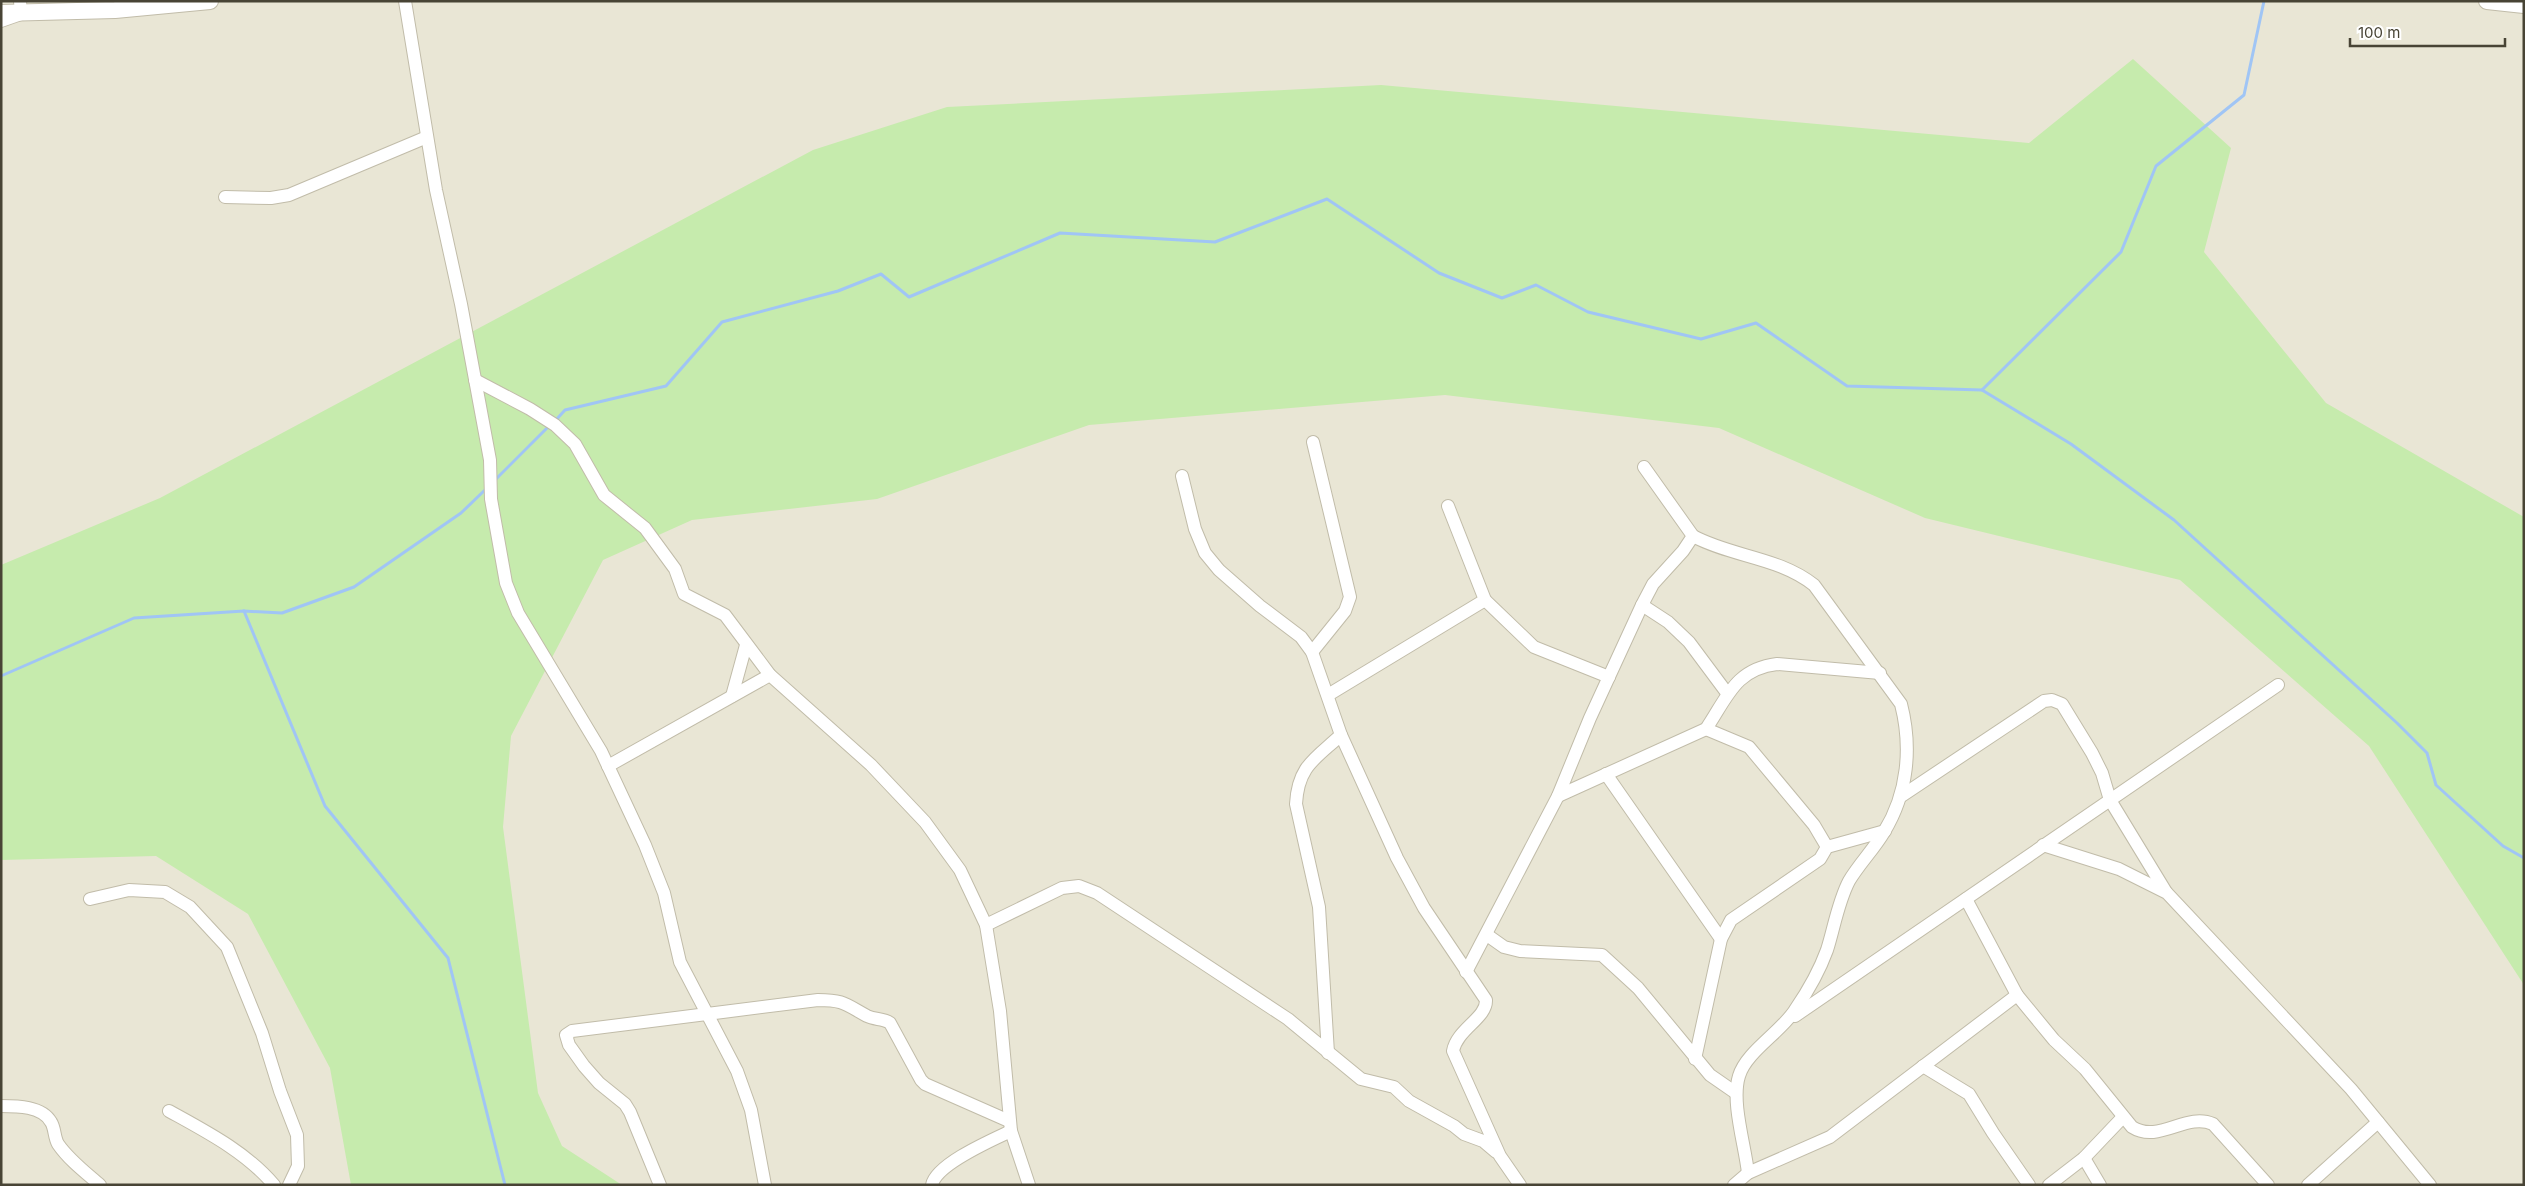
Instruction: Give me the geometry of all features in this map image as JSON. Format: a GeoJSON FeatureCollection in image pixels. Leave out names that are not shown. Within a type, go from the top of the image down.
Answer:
{"type":"FeatureCollection","features":[{"type":"Feature","properties":{"kind":"street"},"geometry":{"type":"LineString","coordinates":[[1,13],[21,8],[170,4],[210,1]]}},
{"type":"Feature","properties":{"kind":"street"},"geometry":{"type":"LineString","coordinates":[[405,1],[427,137],[490,460],[494,524],[506,584],[518,613],[608,766],[642,836],[664,893],[680,962],[737,1071],[751,1110],[765,1185]]}},
{"type":"Feature","properties":{"kind":"street"},"geometry":{"type":"LineString","coordinates":[[2487,1],[2524,5]]}},
{"type":"Feature","properties":{"kind":"street"},"geometry":{"type":"LineString","coordinates":[[1,21],[21,8]]}},
{"type":"Feature","properties":{"kind":"street"},"geometry":{"type":"LineString","coordinates":[[225,197],[271,198],[289,195],[427,137]]}},
{"type":"Feature","properties":{"kind":"street"},"geometry":{"type":"LineString","coordinates":[[475,380],[530,409],[555,425],[575,444],[604,495],[645,528],[675,569],[684,594],[725,615],[770,675],[871,765],[925,822],[960,870],[986,925],[1000,1011],[1010,1126],[1029,1185]]}},
{"type":"Feature","properties":{"kind":"street"},"geometry":{"type":"LineString","coordinates":[[1312,652],[1345,611],[1350,597],[1313,442]]}},
{"type":"Feature","properties":{"kind":"street"},"geometry":{"type":"LineString","coordinates":[[1644,467],[1693,536],[1716,547],[1795,571],[1814,585],[1901,704],[1906,724],[1907,773],[1900,797],[1885,831],[1849,881],[1826,952],[1812,985],[1789,1020]]}},
{"type":"Feature","properties":{"kind":"street"},"geometry":{"type":"LineString","coordinates":[[1182,476],[1195,529],[1205,553],[1219,570],[1260,606],[1301,637],[1312,652],[1341,735],[1397,858],[1424,908],[1486,1000],[1487,1006],[1461,1033],[1454,1043],[1453,1051],[1500,1156],[1520,1185]]}},
{"type":"Feature","properties":{"kind":"street"},"geometry":{"type":"LineString","coordinates":[[1448,506],[1485,600],[1534,647],[1609,677]]}},
{"type":"Feature","properties":{"kind":"street"},"geometry":{"type":"LineString","coordinates":[[1466,972],[1476,950],[1487,936],[1558,796],[1642,605],[1653,584],[1683,551],[1693,536]]}},
{"type":"Feature","properties":{"kind":"street"},"geometry":{"type":"LineString","coordinates":[[1328,695],[1485,600]]}},
{"type":"Feature","properties":{"kind":"street"},"geometry":{"type":"LineString","coordinates":[[1642,605],[1668,622],[1689,642],[1727,693]]}},
{"type":"Feature","properties":{"kind":"street"},"geometry":{"type":"LineString","coordinates":[[732,696],[746,645]]}},
{"type":"Feature","properties":{"kind":"street"},"geometry":{"type":"LineString","coordinates":[[1558,796],[1706,729],[1727,693],[1747,673],[1762,666],[1777,664],[1880,673]]}},
{"type":"Feature","properties":{"kind":"street"},"geometry":{"type":"LineString","coordinates":[[608,766],[770,675]]}},
{"type":"Feature","properties":{"kind":"street"},"geometry":{"type":"LineString","coordinates":[[1748,1173],[1736,1093],[1743,1066],[1789,1020],[2278,685]]}},
{"type":"Feature","properties":{"kind":"street"},"geometry":{"type":"LineString","coordinates":[[1900,797],[2044,701],[2052,700],[2062,704],[2092,753],[2102,773],[2110,800],[2167,893],[2351,1089],[2430,1185]]}},
{"type":"Feature","properties":{"kind":"street"},"geometry":{"type":"LineString","coordinates":[[1706,729],[1749,747],[1814,825],[1827,847]]}},
{"type":"Feature","properties":{"kind":"street"},"geometry":{"type":"LineString","coordinates":[[1328,1053],[1319,907],[1296,804],[1296,787],[1302,772],[1341,735]]}},
{"type":"Feature","properties":{"kind":"street"},"geometry":{"type":"LineString","coordinates":[[1606,774],[1721,939]]}},
{"type":"Feature","properties":{"kind":"street"},"geometry":{"type":"LineString","coordinates":[[1695,1059],[1721,939],[1731,920],[1820,859],[1827,847],[1885,831]]}},
{"type":"Feature","properties":{"kind":"street"},"geometry":{"type":"LineString","coordinates":[[2044,845],[2119,868],[2167,893]]}},
{"type":"Feature","properties":{"kind":"street"},"geometry":{"type":"LineString","coordinates":[[986,925],[1062,888],[1079,886],[1097,893],[1288,1019],[1361,1079],[1394,1087],[1409,1101],[1454,1126],[1464,1134],[1483,1141],[1500,1156]]}},
{"type":"Feature","properties":{"kind":"street"},"geometry":{"type":"LineString","coordinates":[[90,899],[129,890],[164,892],[190,907],[227,947],[262,1032],[280,1091],[297,1135],[298,1166],[289,1185]]}},
{"type":"Feature","properties":{"kind":"street"},"geometry":{"type":"LineString","coordinates":[[1966,899],[2017,994],[2054,1040],[2085,1069],[2132,1127],[2139,1132],[2150,1134],[2204,1120],[2212,1124],[2268,1185]]}},
{"type":"Feature","properties":{"kind":"street"},"geometry":{"type":"LineString","coordinates":[[1487,936],[1504,947],[1520,950],[1602,955],[1638,988],[1710,1075],[1736,1093]]}},
{"type":"Feature","properties":{"kind":"street"},"geometry":{"type":"LineString","coordinates":[[1734,1185],[1748,1173],[1823,1142],[2017,994]]}},
{"type":"Feature","properties":{"kind":"street"},"geometry":{"type":"LineString","coordinates":[[660,1185],[630,1112],[625,1104],[599,1083],[569,1045],[566,1035],[572,1031],[818,1000],[838,1000],[868,1016],[885,1019],[890,1023],[920,1080],[925,1084],[1010,1126]]}},
{"type":"Feature","properties":{"kind":"street"},"geometry":{"type":"LineString","coordinates":[[1923,1066],[1970,1094],[1993,1133],[2029,1185]]}},
{"type":"Feature","properties":{"kind":"street"},"geometry":{"type":"LineString","coordinates":[[1,1106],[24,1107],[42,1112],[52,1122],[57,1142],[72,1160],[100,1185]]}},
{"type":"Feature","properties":{"kind":"street"},"geometry":{"type":"LineString","coordinates":[[169,1112],[218,1139],[260,1168],[274,1185]]}},
{"type":"Feature","properties":{"kind":"street"},"geometry":{"type":"LineString","coordinates":[[2049,1185],[2084,1158],[2123,1117]]}},
{"type":"Feature","properties":{"kind":"street"},"geometry":{"type":"LineString","coordinates":[[2308,1185],[2378,1122]]}},
{"type":"Feature","properties":{"kind":"street"},"geometry":{"type":"LineString","coordinates":[[932,1185],[933,1179],[950,1164],[1010,1126]]}},
{"type":"Feature","properties":{"kind":"street"},"geometry":{"type":"LineString","coordinates":[[2084,1158],[2100,1185]]}},
{"type":"Feature","properties":{"kind":"shaded area"},"geometry":{"type":"Polygon","coordinates":[[[1,1],[2524,1],[2524,1185],[1,1185],[1,1]]]}},
{"type":"Feature","properties":{"kind":"green space"},"geometry":{"type":"Polygon","coordinates":[[[2133,59],[2231,148],[2204,252],[2326,403],[2524,517],[2524,985],[2369,746],[2180,580],[1925,518],[1719,428],[1445,395],[1089,425],[877,499],[692,520],[603,560],[511,736],[503,827],[538,1093],[562,1146],[622,1185],[351,1185],[330,1068],[248,914],[156,856],[1,860],[1,565],[160,498],[813,150],[947,107],[1381,85],[2029,143],[2133,59]]]}},
{"type":"Feature","properties":{"kind":"waterway"},"geometry":{"type":"LineString","coordinates":[[1982,390],[2121,252],[2156,166],[2244,95],[2264,1]]}},
{"type":"Feature","properties":{"kind":"waterway"},"geometry":{"type":"LineString","coordinates":[[555,421],[565,410],[666,386],[722,322],[838,291],[881,274],[909,297],[1060,233],[1215,242],[1327,199],[1439,273],[1502,298],[1536,285],[1588,312],[1701,339],[1756,323],[1847,386],[1982,390],[2071,444],[2174,520],[2397,723],[2427,753],[2436,785],[2503,846],[2524,858]]}},
{"type":"Feature","properties":{"kind":"waterway"},"geometry":{"type":"LineString","coordinates":[[494,481],[550,425]]}},
{"type":"Feature","properties":{"kind":"waterway"},"geometry":{"type":"LineString","coordinates":[[1,676],[134,618],[244,611],[282,613],[354,587],[461,513],[486,489]]}},
{"type":"Feature","properties":{"kind":"waterway"},"geometry":{"type":"LineString","coordinates":[[244,611],[325,806],[448,958],[505,1185]]}}]}
